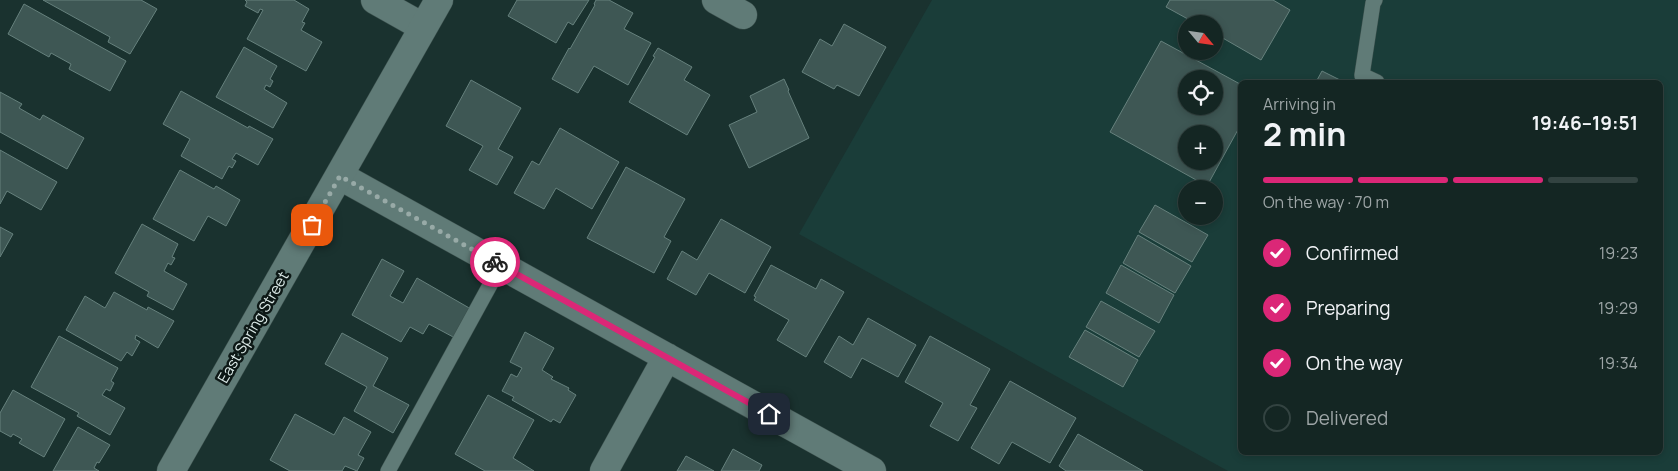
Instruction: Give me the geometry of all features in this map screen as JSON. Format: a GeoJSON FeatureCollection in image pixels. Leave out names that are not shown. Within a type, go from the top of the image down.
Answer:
{"type":"FeatureCollection","features":[{"type":"Feature","properties":{"kind":"street"},"geometry":{"type":"LineString","coordinates":[[375,0],[423,27]]}},
{"type":"Feature","properties":{"kind":"street","name":"East Spring Street"},"geometry":{"type":"LineString","coordinates":[[171,471],[439,0]]}},
{"type":"Feature","properties":{"kind":"street"},"geometry":{"type":"LineString","coordinates":[[716,0],[743,15]]}},
{"type":"Feature","properties":{"kind":"street"},"geometry":{"type":"LineString","coordinates":[[340,176],[872,471]]}},
{"type":"Feature","properties":{"kind":"street"},"geometry":{"type":"LineString","coordinates":[[604,471],[667,357]]}},
{"type":"Feature","properties":{"kind":"lane"},"geometry":{"type":"LineString","coordinates":[[1372,1],[1362,75],[1373,80]]}},
{"type":"Feature","properties":{"kind":"lane"},"geometry":{"type":"LineString","coordinates":[[388,471],[500,265]]}},
{"type":"Feature","properties":{"kind":"shaded area"},"geometry":{"type":"Polygon","coordinates":[[[932,0],[1678,0],[1678,471],[1228,471],[799,234],[932,0]]]}},
{"type":"Feature","properties":{"kind":"building"},"geometry":{"type":"Polygon","coordinates":[[[43,0],[141,0],[157,9],[130,54],[108,42],[110,37],[43,0]]]}},
{"type":"Feature","properties":{"kind":"building"},"geometry":{"type":"Polygon","coordinates":[[[245,0],[294,0],[309,9],[302,22],[305,23],[301,30],[322,42],[306,71],[247,39],[263,10],[260,9],[258,13],[245,6],[247,2],[245,0]]]}},
{"type":"Feature","properties":{"kind":"building"},"geometry":{"type":"Polygon","coordinates":[[[517,0],[589,0],[573,25],[568,22],[556,43],[508,16],[517,0]]]}},
{"type":"Feature","properties":{"kind":"building"},"geometry":{"type":"Polygon","coordinates":[[[596,0],[609,0],[633,13],[624,29],[651,43],[628,85],[594,66],[578,93],[552,79],[595,5],[596,0]]]}},
{"type":"Feature","properties":{"kind":"building"},"geometry":{"type":"Polygon","coordinates":[[[1170,0],[1273,0],[1290,10],[1261,60],[1223,38],[1223,15],[1181,15],[1166,7],[1170,0]]]}},
{"type":"Feature","properties":{"kind":"building"},"geometry":{"type":"Polygon","coordinates":[[[24,4],[126,61],[110,91],[69,69],[71,64],[51,53],[49,57],[8,34],[24,4]]]}},
{"type":"Feature","properties":{"kind":"building"},"geometry":{"type":"Polygon","coordinates":[[[844,24],[886,47],[859,96],[837,85],[834,89],[802,72],[820,39],[832,46],[844,24]]]}},
{"type":"Feature","properties":{"kind":"building"},"geometry":{"type":"Polygon","coordinates":[[[1161,41],[1178,50],[1178,60],[1196,60],[1214,70],[1178,70],[1178,115],[1223,115],[1223,75],[1238,83],[1238,130],[1223,157],[1223,125],[1178,125],[1178,170],[1110,132],[1161,41]]]}},
{"type":"Feature","properties":{"kind":"building"},"geometry":{"type":"Polygon","coordinates":[[[244,47],[277,66],[270,79],[273,81],[270,87],[266,85],[264,89],[287,103],[273,128],[216,97],[244,47]]]}},
{"type":"Feature","properties":{"kind":"building"},"geometry":{"type":"Polygon","coordinates":[[[658,48],[692,67],[684,80],[710,95],[687,135],[629,102],[655,57],[653,56],[658,48]]]}},
{"type":"Feature","properties":{"kind":"building"},"geometry":{"type":"Polygon","coordinates":[[[1322,71],[1340,80],[1317,80],[1322,71]]]}},
{"type":"Feature","properties":{"kind":"building"},"geometry":{"type":"Polygon","coordinates":[[[784,79],[809,138],[749,168],[729,125],[757,112],[750,96],[784,79]]]}},
{"type":"Feature","properties":{"kind":"building"},"geometry":{"type":"Polygon","coordinates":[[[471,80],[521,108],[498,149],[513,157],[497,185],[469,170],[483,146],[446,126],[471,80]]]}},
{"type":"Feature","properties":{"kind":"building"},"geometry":{"type":"Polygon","coordinates":[[[181,91],[248,128],[249,126],[273,139],[258,165],[236,153],[232,159],[236,161],[232,168],[229,166],[222,179],[181,156],[190,139],[163,124],[181,91]]]}},
{"type":"Feature","properties":{"kind":"building"},"geometry":{"type":"Polygon","coordinates":[[[0,92],[22,104],[19,108],[40,120],[43,115],[84,138],[67,169],[0,132],[0,92]]]}},
{"type":"Feature","properties":{"kind":"building"},"geometry":{"type":"Polygon","coordinates":[[[560,128],[619,162],[592,209],[556,188],[544,209],[514,193],[532,161],[539,165],[560,128]]]}},
{"type":"Feature","properties":{"kind":"building"},"geometry":{"type":"Polygon","coordinates":[[[0,150],[57,182],[41,210],[7,191],[0,204],[0,150]]]}},
{"type":"Feature","properties":{"kind":"building"},"geometry":{"type":"Polygon","coordinates":[[[626,167],[685,199],[664,237],[671,241],[654,273],[587,238],[626,167]]]}},
{"type":"Feature","properties":{"kind":"building"},"geometry":{"type":"Polygon","coordinates":[[[180,170],[214,189],[216,186],[240,200],[226,226],[208,216],[194,241],[153,219],[180,170]]]}},
{"type":"Feature","properties":{"kind":"building"},"geometry":{"type":"Polygon","coordinates":[[[1178,170],[1216,170],[1210,180],[1196,180],[1178,170]]]}},
{"type":"Feature","properties":{"kind":"building"},"geometry":{"type":"Polygon","coordinates":[[[1155,205],[1178,218],[1178,225],[1190,225],[1208,235],[1192,262],[1139,232],[1155,205]]]}},
{"type":"Feature","properties":{"kind":"building"},"geometry":{"type":"Polygon","coordinates":[[[721,219],[771,247],[745,293],[709,273],[696,295],[667,279],[682,251],[697,260],[721,219]]]}},
{"type":"Feature","properties":{"kind":"building"},"geometry":{"type":"Polygon","coordinates":[[[142,224],[178,244],[172,257],[175,258],[171,265],[168,263],[164,271],[187,284],[173,310],[147,296],[149,292],[115,273],[142,224]]]}},
{"type":"Feature","properties":{"kind":"building"},"geometry":{"type":"Polygon","coordinates":[[[0,227],[13,234],[0,257],[0,227]]]}},
{"type":"Feature","properties":{"kind":"building"},"geometry":{"type":"Polygon","coordinates":[[[1138,235],[1191,266],[1175,293],[1123,263],[1138,235]]]}},
{"type":"Feature","properties":{"kind":"building"},"geometry":{"type":"Polygon","coordinates":[[[382,259],[404,271],[390,296],[403,303],[417,278],[471,309],[455,338],[429,324],[423,334],[410,327],[401,342],[352,315],[382,259]]]}},
{"type":"Feature","properties":{"kind":"building"},"geometry":{"type":"Polygon","coordinates":[[[771,265],[816,289],[821,279],[844,292],[806,357],[777,340],[789,320],[754,300],[756,297],[754,296],[771,265]]]}},
{"type":"Feature","properties":{"kind":"building"},"geometry":{"type":"Polygon","coordinates":[[[1121,265],[1174,295],[1159,323],[1106,293],[1121,265]]]}},
{"type":"Feature","properties":{"kind":"building"},"geometry":{"type":"Polygon","coordinates":[[[114,292],[147,310],[148,307],[174,321],[158,348],[136,335],[135,339],[140,342],[132,356],[127,352],[121,361],[66,330],[85,296],[105,308],[114,292]]]}},
{"type":"Feature","properties":{"kind":"building"},"geometry":{"type":"Polygon","coordinates":[[[1101,301],[1155,331],[1139,357],[1086,327],[1101,301]]]}},
{"type":"Feature","properties":{"kind":"building"},"geometry":{"type":"Polygon","coordinates":[[[868,318],[916,345],[898,377],[862,358],[851,378],[824,362],[839,336],[853,345],[868,318]]]}},
{"type":"Feature","properties":{"kind":"building"},"geometry":{"type":"Polygon","coordinates":[[[1085,330],[1138,360],[1123,387],[1069,357],[1085,330]]]}},
{"type":"Feature","properties":{"kind":"building"},"geometry":{"type":"Polygon","coordinates":[[[525,332],[554,348],[542,370],[553,377],[551,379],[569,388],[568,390],[576,395],[560,423],[553,419],[551,422],[512,400],[514,397],[502,391],[511,374],[517,377],[522,368],[510,362],[525,332]]]}},
{"type":"Feature","properties":{"kind":"building"},"geometry":{"type":"Polygon","coordinates":[[[342,333],[388,358],[373,386],[409,405],[393,433],[354,411],[367,387],[325,364],[342,333]]]}},
{"type":"Feature","properties":{"kind":"building"},"geometry":{"type":"Polygon","coordinates":[[[59,336],[118,368],[111,381],[114,383],[110,391],[106,389],[102,395],[125,408],[110,435],[77,416],[79,413],[31,387],[59,336]]]}},
{"type":"Feature","properties":{"kind":"building"},"geometry":{"type":"Polygon","coordinates":[[[930,336],[990,369],[970,405],[977,408],[958,441],[930,426],[943,403],[905,382],[930,336]]]}},
{"type":"Feature","properties":{"kind":"building"},"geometry":{"type":"Polygon","coordinates":[[[1010,381],[1076,418],[1050,463],[1012,442],[999,464],[971,448],[1010,381]]]}},
{"type":"Feature","properties":{"kind":"building"},"geometry":{"type":"Polygon","coordinates":[[[13,390],[65,419],[44,457],[19,443],[22,439],[13,434],[11,437],[0,431],[0,413],[13,390]]]}},
{"type":"Feature","properties":{"kind":"building"},"geometry":{"type":"Polygon","coordinates":[[[488,395],[534,420],[513,458],[534,471],[485,471],[455,454],[488,395]]]}},
{"type":"Feature","properties":{"kind":"building"},"geometry":{"type":"Polygon","coordinates":[[[295,414],[334,435],[344,417],[371,432],[358,455],[364,458],[357,471],[345,466],[342,471],[290,471],[270,460],[295,414]]]}},
{"type":"Feature","properties":{"kind":"building"},"geometry":{"type":"Polygon","coordinates":[[[78,427],[110,445],[94,468],[99,471],[53,471],[78,427]]]}},
{"type":"Feature","properties":{"kind":"building"},"geometry":{"type":"Polygon","coordinates":[[[1078,434],[1143,471],[1066,471],[1059,466],[1078,434]]]}},
{"type":"Feature","properties":{"kind":"building"},"geometry":{"type":"Polygon","coordinates":[[[733,449],[762,465],[759,471],[721,471],[733,449]]]}},
{"type":"Feature","properties":{"kind":"building"},"geometry":{"type":"Polygon","coordinates":[[[686,456],[714,471],[677,471],[686,456]]]}},
{"type":"Feature","properties":{"kind":"way so far"},"geometry":{"type":"LineString","coordinates":[[312,225],[340,176],[495,262]]}},
{"type":"Feature","properties":{"kind":"route"},"geometry":{"type":"LineString","coordinates":[[495,262],[769,414]]}}]}
